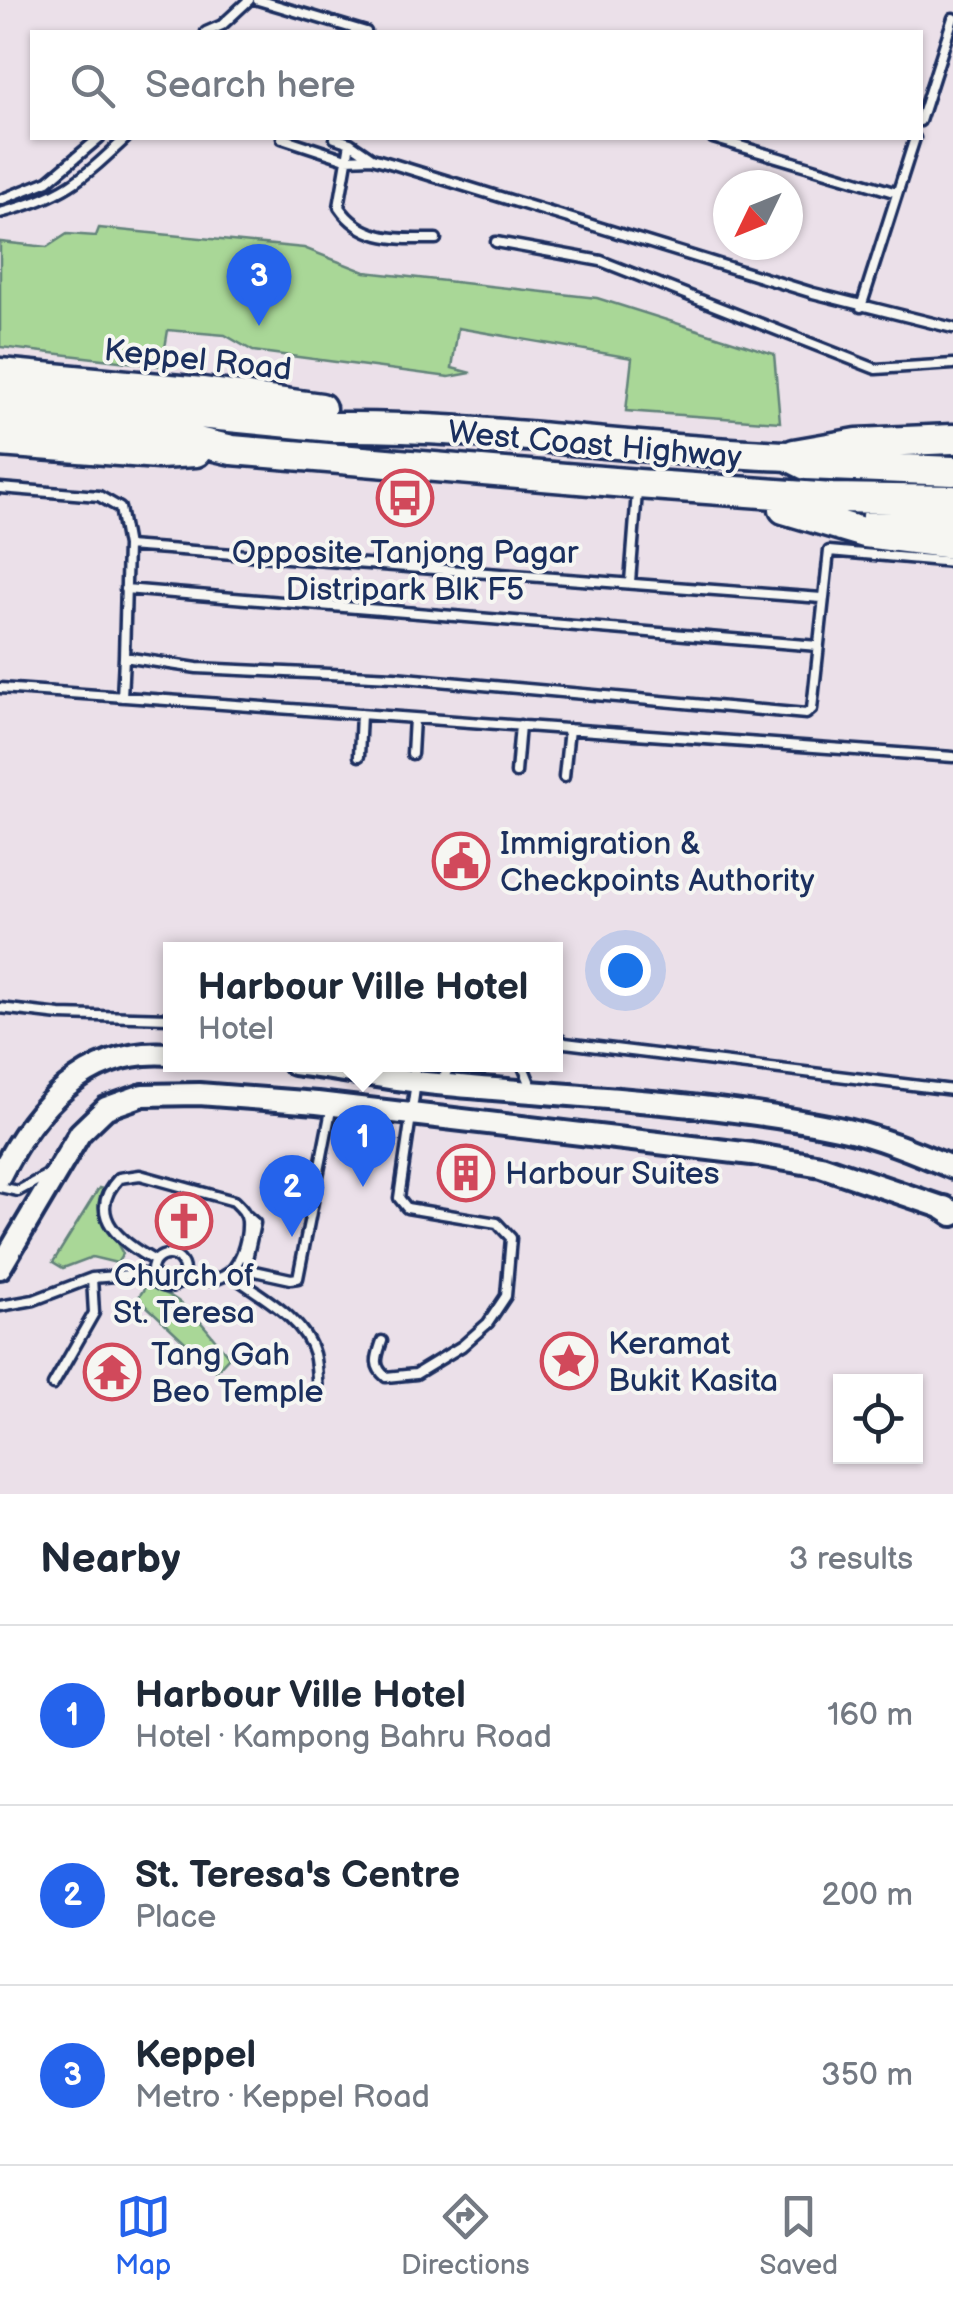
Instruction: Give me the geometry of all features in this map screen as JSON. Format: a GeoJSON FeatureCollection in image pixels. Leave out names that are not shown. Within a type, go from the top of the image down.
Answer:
{"type":"FeatureCollection","features":[{"type":"Feature","properties":{"kind":"highway","name":"Keppel Road"},"geometry":{"type":"LineString","coordinates":[[0,373],[252,398],[338,411],[385,426]]}},
{"type":"Feature","properties":{"kind":"highway"},"geometry":{"type":"LineString","coordinates":[[0,395],[332,427],[385,426]]}},
{"type":"Feature","properties":{"kind":"highway"},"geometry":{"type":"LineString","coordinates":[[0,421],[162,434],[232,450]]}},
{"type":"Feature","properties":{"kind":"highway","name":"West Coast Highway"},"geometry":{"type":"LineString","coordinates":[[385,426],[788,456],[806,465],[953,471]]}},
{"type":"Feature","properties":{"kind":"highway"},"geometry":{"type":"LineString","coordinates":[[788,456],[857,443],[953,439]]}},
{"type":"Feature","properties":{"kind":"highway"},"geometry":{"type":"LineString","coordinates":[[0,442],[158,454],[232,450]]}},
{"type":"Feature","properties":{"kind":"highway","name":"West Coast Highway"},"geometry":{"type":"LineString","coordinates":[[232,450],[832,498],[953,500]]}},
{"type":"Feature","properties":{"kind":"highway"},"geometry":{"type":"LineString","coordinates":[[638,484],[784,509],[953,522]]}},
{"type":"Feature","properties":{"kind":"highway"},"geometry":{"type":"LineString","coordinates":[[784,509],[865,533],[953,544]]}},
{"type":"Feature","properties":{"kind":"main road"},"geometry":{"type":"LineString","coordinates":[[0,1176],[32,1120],[76,1077],[135,1055],[163,1054]]}},
{"type":"Feature","properties":{"kind":"main road"},"geometry":{"type":"LineString","coordinates":[[299,1072],[300,1083],[324,1104]]}},
{"type":"Feature","properties":{"kind":"main road"},"geometry":{"type":"LineString","coordinates":[[414,1073],[439,1084],[718,1110],[840,1128],[953,1168]]}},
{"type":"Feature","properties":{"kind":"main road"},"geometry":{"type":"LineString","coordinates":[[0,1268],[57,1169],[92,1118],[124,1100],[143,1095],[199,1094],[412,1113],[805,1164],[888,1186],[950,1211]]}},
{"type":"Feature","properties":{"kind":"lane"},"geometry":{"type":"LineString","coordinates":[[220,29],[249,0]]}},
{"type":"Feature","properties":{"kind":"lane"},"geometry":{"type":"LineString","coordinates":[[258,0],[359,30]]}},
{"type":"Feature","properties":{"kind":"lane"},"geometry":{"type":"LineString","coordinates":[[923,111],[953,18]]}},
{"type":"Feature","properties":{"kind":"lane"},"geometry":{"type":"LineString","coordinates":[[0,200],[48,181],[97,140]]}},
{"type":"Feature","properties":{"kind":"lane"},"geometry":{"type":"LineString","coordinates":[[0,213],[29,206],[70,187],[124,140]]}},
{"type":"Feature","properties":{"kind":"lane"},"geometry":{"type":"LineString","coordinates":[[288,140],[346,159],[372,158]]}},
{"type":"Feature","properties":{"kind":"lane"},"geometry":{"type":"LineString","coordinates":[[341,140],[372,158],[861,308],[953,328]]}},
{"type":"Feature","properties":{"kind":"lane"},"geometry":{"type":"LineString","coordinates":[[720,140],[897,193]]}},
{"type":"Feature","properties":{"kind":"lane"},"geometry":{"type":"LineString","coordinates":[[861,308],[914,140]]}},
{"type":"Feature","properties":{"kind":"lane"},"geometry":{"type":"LineString","coordinates":[[350,143],[339,208],[350,222],[369,235],[436,238]]}},
{"type":"Feature","properties":{"kind":"lane"},"geometry":{"type":"LineString","coordinates":[[496,242],[601,260],[876,369],[953,364]]}},
{"type":"Feature","properties":{"kind":"lane"},"geometry":{"type":"LineString","coordinates":[[630,582],[638,484]]}},
{"type":"Feature","properties":{"kind":"lane"},"geometry":{"type":"LineString","coordinates":[[0,488],[99,496],[120,508],[127,546],[122,696]]}},
{"type":"Feature","properties":{"kind":"lane"},"geometry":{"type":"LineString","coordinates":[[127,546],[822,598]]}},
{"type":"Feature","properties":{"kind":"lane"},"geometry":{"type":"LineString","coordinates":[[124,658],[196,668],[394,676],[806,714],[812,709],[828,551],[953,562]]}},
{"type":"Feature","properties":{"kind":"lane"},"geometry":{"type":"LineString","coordinates":[[125,589],[818,646]]}},
{"type":"Feature","properties":{"kind":"lane"},"geometry":{"type":"LineString","coordinates":[[0,688],[953,757]]}},
{"type":"Feature","properties":{"kind":"lane"},"geometry":{"type":"LineString","coordinates":[[359,756],[361,714]]}},
{"type":"Feature","properties":{"kind":"lane"},"geometry":{"type":"LineString","coordinates":[[412,754],[414,718]]}},
{"type":"Feature","properties":{"kind":"lane"},"geometry":{"type":"LineString","coordinates":[[516,773],[520,726]]}},
{"type":"Feature","properties":{"kind":"lane"},"geometry":{"type":"LineString","coordinates":[[564,777],[569,729]]}},
{"type":"Feature","properties":{"kind":"lane"},"geometry":{"type":"LineString","coordinates":[[0,1008],[163,1018]]}},
{"type":"Feature","properties":{"kind":"lane"},"geometry":{"type":"LineString","coordinates":[[563,1042],[953,1090]]}},
{"type":"Feature","properties":{"kind":"lane"},"geometry":{"type":"LineString","coordinates":[[439,1084],[447,1072]]}},
{"type":"Feature","properties":{"kind":"lane"},"geometry":{"type":"LineString","coordinates":[[525,1072],[532,1090]]}},
{"type":"Feature","properties":{"kind":"lane"},"geometry":{"type":"LineString","coordinates":[[382,1340],[376,1362],[378,1371],[386,1377],[416,1374],[462,1346],[488,1323],[506,1296],[510,1238],[506,1230],[497,1223],[406,1208],[402,1204],[414,1073]]}},
{"type":"Feature","properties":{"kind":"lane"},"geometry":{"type":"LineString","coordinates":[[155,1261],[128,1246],[109,1223],[108,1194],[124,1175],[140,1175],[234,1201],[255,1222],[248,1259],[250,1270],[291,1280],[298,1278],[324,1104]]}},
{"type":"Feature","properties":{"kind":"lane"},"geometry":{"type":"LineString","coordinates":[[0,1187],[10,1191],[28,1188],[57,1169]]}},
{"type":"Feature","properties":{"kind":"lane"},"geometry":{"type":"LineString","coordinates":[[182,1277],[208,1281],[229,1274],[238,1261],[246,1216]]}},
{"type":"Feature","properties":{"kind":"lane"},"geometry":{"type":"LineString","coordinates":[[164,1256],[174,1256],[184,1267],[177,1284],[164,1286],[156,1282],[152,1273],[155,1261],[164,1256]]}},
{"type":"Feature","properties":{"kind":"lane"},"geometry":{"type":"LineString","coordinates":[[0,1306],[34,1300],[92,1278],[152,1273]]}},
{"type":"Feature","properties":{"kind":"lane"},"geometry":{"type":"LineString","coordinates":[[229,1274],[306,1334],[314,1354],[318,1394]]}},
{"type":"Feature","properties":{"kind":"lane"},"geometry":{"type":"LineString","coordinates":[[54,1385],[94,1313],[92,1278]]}},
{"type":"Feature","properties":{"kind":"green space"},"geometry":{"type":"Polygon","coordinates":[[[99,228],[304,248],[365,272],[597,298],[774,354],[780,422],[626,411],[632,358],[458,328],[452,368],[471,373],[449,377],[253,351],[225,335],[168,330],[162,366],[0,347],[0,242],[47,247],[67,234],[96,236],[99,228]]]}},
{"type":"Feature","properties":{"kind":"green space"},"geometry":{"type":"Polygon","coordinates":[[[99,1188],[107,1190],[110,1230],[123,1254],[117,1263],[92,1257],[63,1268],[53,1262],[99,1188]]]}},
{"type":"Feature","properties":{"kind":"green space"},"geometry":{"type":"Polygon","coordinates":[[[146,1286],[183,1305],[212,1335],[229,1357],[216,1371],[138,1298],[146,1286]]]}},
{"type":"Feature","properties":{"kind":"place","name":"Keppel"},"geometry":{"type":"Point","coordinates":[259,326]}},
{"type":"Feature","properties":{"kind":"place","name":"Opposite Tanjong Pagar Distripark Blk F5"},"geometry":{"type":"Point","coordinates":[405,498]}},
{"type":"Feature","properties":{"kind":"place","name":"Immigration & Checkpoints Authority"},"geometry":{"type":"Point","coordinates":[461,861]}},
{"type":"Feature","properties":{"kind":"place","name":"Harbour Suites"},"geometry":{"type":"Point","coordinates":[466,1173]}},
{"type":"Feature","properties":{"kind":"place","name":"Harbour Ville Hotel"},"geometry":{"type":"Point","coordinates":[363,1187]}},
{"type":"Feature","properties":{"kind":"place","name":"Church of St. Teresa"},"geometry":{"type":"Point","coordinates":[184,1221]}},
{"type":"Feature","properties":{"kind":"place","name":"St. Teresa's Centre"},"geometry":{"type":"Point","coordinates":[292,1237]}},
{"type":"Feature","properties":{"kind":"place","name":"Keramat Bukit Kasita"},"geometry":{"type":"Point","coordinates":[569,1361]}},
{"type":"Feature","properties":{"kind":"place","name":"Tang Gah Beo Temple"},"geometry":{"type":"Point","coordinates":[112,1372]}}]}
